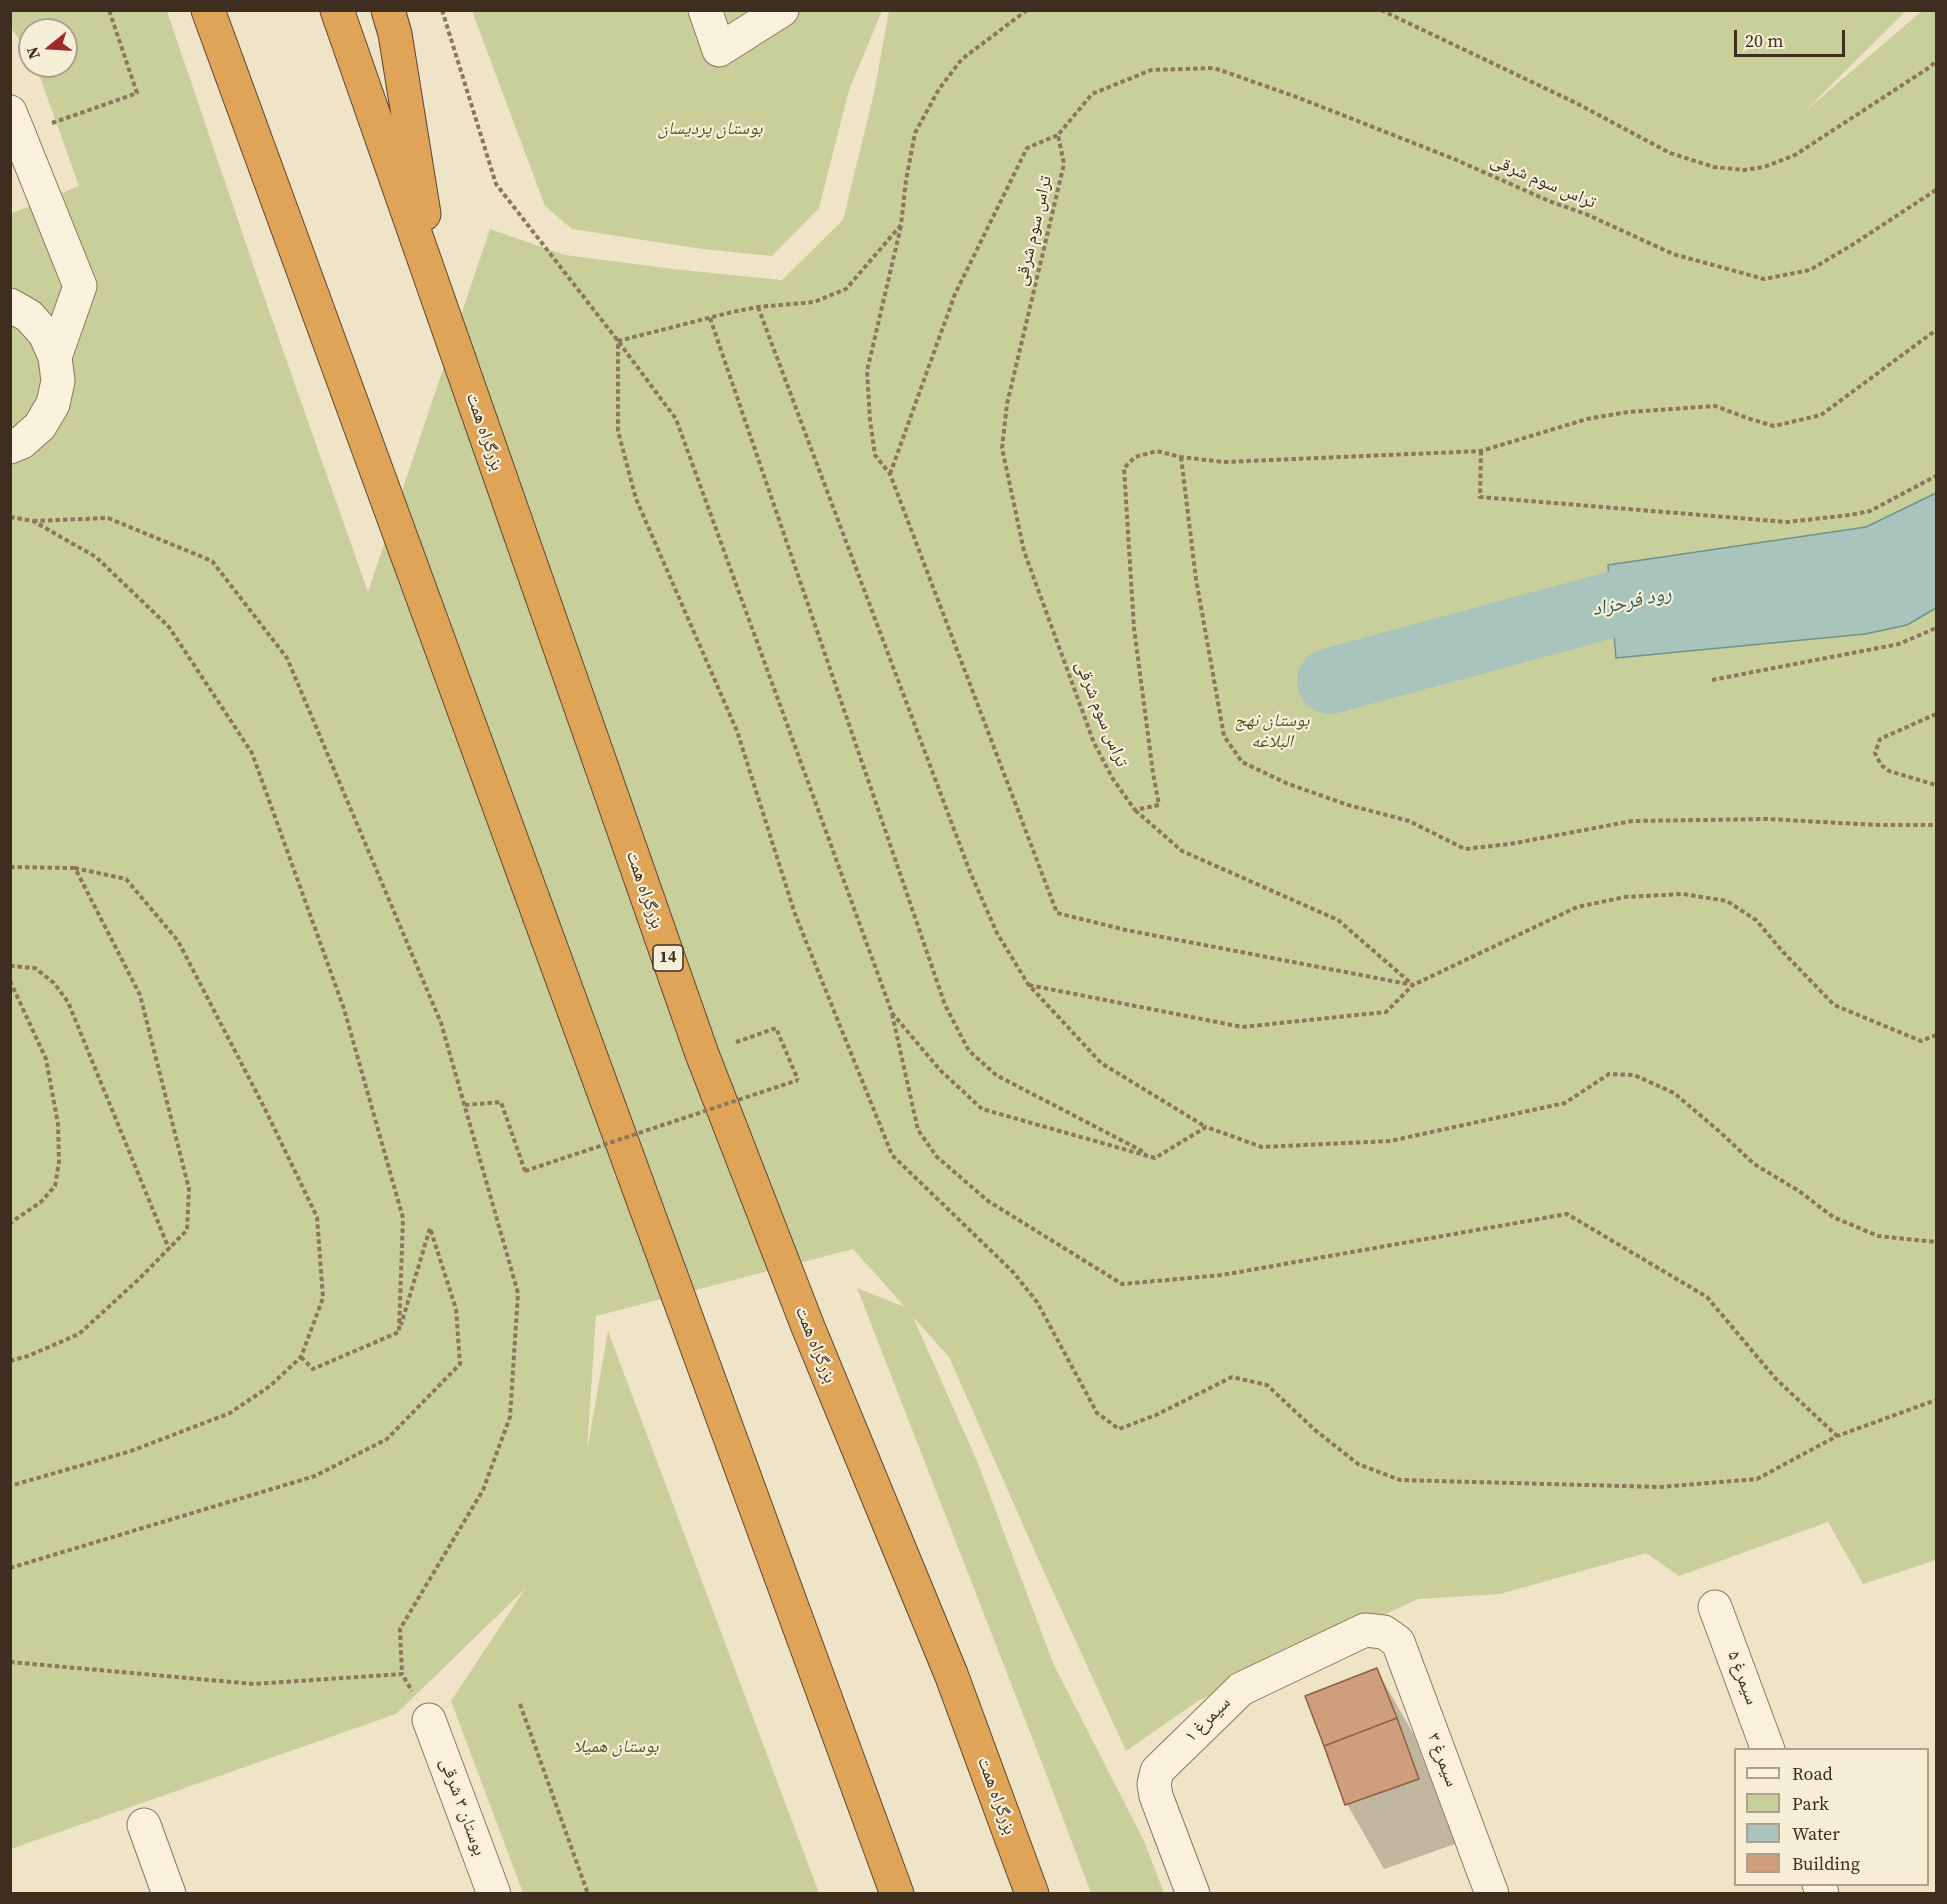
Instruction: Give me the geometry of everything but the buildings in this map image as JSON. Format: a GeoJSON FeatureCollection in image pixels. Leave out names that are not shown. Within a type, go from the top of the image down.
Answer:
{"type":"FeatureCollection","features":[{"type":"Feature","properties":{"kind":"highway"},"geometry":{"type":"LineString","coordinates":[[208,10],[897,1893]]}},
{"type":"Feature","properties":{"kind":"highway","name":"بزرگراه همت"},"geometry":{"type":"LineString","coordinates":[[337,10],[702,1054],[808,1327],[951,1674],[1032,1893]]}},
{"type":"Feature","properties":{"kind":"highway"},"geometry":{"type":"LineString","coordinates":[[388,10],[395,34],[439,305]]}},
{"type":"Feature","properties":{"kind":"street"},"geometry":{"type":"LineString","coordinates":[[705,10],[719,50],[782,10]]}},
{"type":"Feature","properties":{"kind":"street"},"geometry":{"type":"LineString","coordinates":[[10,166],[15,123]]}},
{"type":"Feature","properties":{"kind":"street"},"geometry":{"type":"LineString","coordinates":[[15,123],[80,286],[55,357]]}},
{"type":"Feature","properties":{"kind":"street"},"geometry":{"type":"LineString","coordinates":[[10,305],[29,316],[45,334],[55,357],[58,381],[52,405],[40,426],[22,442],[10,447]]}},
{"type":"Feature","properties":{"kind":"street","name":"سیمرغ ۵"},"geometry":{"type":"LineString","coordinates":[[1715,1607],[1768,1748]]}},
{"type":"Feature","properties":{"kind":"street","name":"سیمرغ ۱"},"geometry":{"type":"LineString","coordinates":[[1193,1893],[1156,1796],[1154,1784],[1157,1771],[1241,1689],[1365,1630],[1384,1632]]}},
{"type":"Feature","properties":{"kind":"street","name":"سیمرغ ۳"},"geometry":{"type":"LineString","coordinates":[[1384,1632],[1398,1642],[1492,1893]]}},
{"type":"Feature","properties":{"kind":"street","name":"بوستان ۳ شرقی"},"geometry":{"type":"LineString","coordinates":[[429,1720],[494,1893]]}},
{"type":"Feature","properties":{"kind":"street"},"geometry":{"type":"LineString","coordinates":[[144,1825],[170,1893]]}},
{"type":"Feature","properties":{"kind":"path"},"geometry":{"type":"LineString","coordinates":[[15,123],[137,93],[109,10]]}},
{"type":"Feature","properties":{"kind":"path"},"geometry":{"type":"LineString","coordinates":[[442,10],[496,184],[676,419],[892,1013],[918,1130],[936,1157],[988,1201],[1122,1284],[1222,1275],[1568,1214],[1707,1297],[1775,1378],[1837,1436]]}},
{"type":"Feature","properties":{"kind":"path"},"geometry":{"type":"LineString","coordinates":[[1027,10],[962,59],[939,88],[915,133],[906,180],[901,225],[867,372],[875,455],[890,474],[1057,913],[1126,930],[1413,985]]}},
{"type":"Feature","properties":{"kind":"path"},"geometry":{"type":"LineString","coordinates":[[1381,10],[1576,103],[1670,153],[1714,167],[1744,170],[1764,168],[1796,155],[1936,61]]}},
{"type":"Feature","properties":{"kind":"path","name":"تراس سوم شرقی"},"geometry":{"type":"LineString","coordinates":[[1181,456],[1157,451],[1135,457],[1124,468],[1134,628],[1159,805],[1136,810],[1113,779],[1094,743],[1024,551],[1002,448],[1007,404],[1064,164],[1058,135],[1092,94],[1151,70],[1214,68],[1294,96],[1454,159],[1549,201],[1588,215],[1673,254],[1764,279],[1810,270],[1936,190]]}},
{"type":"Feature","properties":{"kind":"path"},"geometry":{"type":"LineString","coordinates":[[890,474],[960,283],[1027,148],[1058,135]]}},
{"type":"Feature","properties":{"kind":"path"},"geometry":{"type":"LineString","coordinates":[[618,341],[758,307],[814,302],[846,289],[901,225]]}},
{"type":"Feature","properties":{"kind":"path"},"geometry":{"type":"LineString","coordinates":[[758,307],[970,872],[997,933],[1028,984],[1101,1063],[1206,1127],[1262,1147],[1390,1141],[1565,1103],[1609,1074],[1634,1075],[1674,1093],[1754,1164],[1799,1191],[1833,1217],[1878,1236],[1936,1242]]}},
{"type":"Feature","properties":{"kind":"path"},"geometry":{"type":"LineString","coordinates":[[710,318],[945,1005],[969,1051],[996,1075],[1155,1158]]}},
{"type":"Feature","properties":{"kind":"path"},"geometry":{"type":"LineString","coordinates":[[1936,330],[1821,415],[1774,426],[1715,406],[1628,412],[1587,419],[1481,451],[1224,462],[1181,456],[1196,579],[1224,736],[1242,762],[1286,783],[1348,805],[1409,821],[1465,849],[1510,844],[1632,820],[1767,819],[1877,825],[1936,825]]}},
{"type":"Feature","properties":{"kind":"path"},"geometry":{"type":"LineString","coordinates":[[618,341],[618,431],[636,499],[737,731],[795,914],[892,1155],[1012,1272],[1037,1302],[1097,1413],[1119,1429],[1156,1415],[1232,1377],[1267,1385],[1315,1430],[1358,1464],[1400,1480],[1660,1487],[1757,1479],[1837,1436],[1936,1400]]}},
{"type":"Feature","properties":{"kind":"path"},"geometry":{"type":"LineString","coordinates":[[1481,451],[1480,497],[1787,522],[1870,511],[1936,476]]}},
{"type":"Feature","properties":{"kind":"path"},"geometry":{"type":"LineString","coordinates":[[10,518],[33,521],[108,518],[212,561],[287,658],[441,1023],[518,1293],[510,1417],[483,1490],[400,1629],[402,1674],[429,1720]]}},
{"type":"Feature","properties":{"kind":"path"},"geometry":{"type":"LineString","coordinates":[[33,521],[96,557],[170,627],[252,753],[344,1009],[403,1218],[399,1332]]}},
{"type":"Feature","properties":{"kind":"path"},"geometry":{"type":"LineString","coordinates":[[1712,680],[1899,645],[1936,628]]}},
{"type":"Feature","properties":{"kind":"path"},"geometry":{"type":"LineString","coordinates":[[1936,714],[1880,739],[1875,753],[1881,765],[1889,771],[1936,784]]}},
{"type":"Feature","properties":{"kind":"path"},"geometry":{"type":"LineString","coordinates":[[1136,810],[1182,851],[1338,920],[1413,985]]}},
{"type":"Feature","properties":{"kind":"path"},"geometry":{"type":"LineString","coordinates":[[10,867],[75,867],[126,879],[178,941],[265,1109],[317,1218],[323,1298],[300,1357],[270,1386],[230,1413],[131,1451],[10,1486]]}},
{"type":"Feature","properties":{"kind":"path"},"geometry":{"type":"LineString","coordinates":[[10,1361],[28,1356],[79,1334],[140,1278],[187,1230],[189,1189],[140,995],[75,867]]}},
{"type":"Feature","properties":{"kind":"path"},"geometry":{"type":"LineString","coordinates":[[1028,984],[1242,1027],[1386,1012],[1413,985],[1577,907],[1625,897],[1683,894],[1727,901],[1756,920],[1834,1005],[1921,1041],[1936,1035]]}},
{"type":"Feature","properties":{"kind":"path"},"geometry":{"type":"LineString","coordinates":[[10,966],[35,968],[54,983],[68,1002],[169,1249]]}},
{"type":"Feature","properties":{"kind":"path"},"geometry":{"type":"LineString","coordinates":[[10,981],[46,1059],[58,1124],[59,1162],[55,1186],[41,1203],[10,1223]]}},
{"type":"Feature","properties":{"kind":"path"},"geometry":{"type":"LineString","coordinates":[[892,1013],[940,1070],[982,1109],[1155,1158],[1206,1127]]}},
{"type":"Feature","properties":{"kind":"path"},"geometry":{"type":"LineString","coordinates":[[465,1105],[501,1102],[525,1171],[798,1080],[776,1028],[702,1054]]}},
{"type":"Feature","properties":{"kind":"path"},"geometry":{"type":"LineString","coordinates":[[10,1568],[315,1476],[387,1439],[460,1364],[456,1309],[430,1228],[399,1332]]}},
{"type":"Feature","properties":{"kind":"path"},"geometry":{"type":"LineString","coordinates":[[300,1357],[313,1369],[399,1332]]}},
{"type":"Feature","properties":{"kind":"path"},"geometry":{"type":"LineString","coordinates":[[10,1662],[254,1684],[402,1674]]}},
{"type":"Feature","properties":{"kind":"path"},"geometry":{"type":"LineString","coordinates":[[520,1704],[588,1893]]}},
{"type":"Feature","properties":{"kind":"green space","name":"بوستان نهج البلاغه"},"geometry":{"type":"Polygon","coordinates":[[[10,11],[167,11],[368,592],[490,229],[565,255],[782,280],[843,220],[874,93],[889,11],[1906,11],[1805,111],[1922,11],[1936,11],[1936,1560],[1863,1584],[1828,1522],[1679,1576],[1646,1553],[1500,1594],[1418,1599],[1198,1701],[1126,1751],[949,1357],[913,1317],[977,1461],[1053,1663],[1144,1841],[1164,1893],[1091,1893],[857,1288],[905,1307],[853,1249],[596,1316],[587,1451],[608,1331],[819,1893],[523,1893],[451,1701],[525,1589],[396,1714],[11,1849],[10,214],[79,186],[40,78],[78,78],[78,18],[18,18],[18,38],[11,28],[10,11]]]}},
{"type":"Feature","properties":{"kind":"green space","name":"بوستان پردیسان"},"geometry":{"type":"Polygon","coordinates":[[[472,11],[882,11],[849,90],[819,208],[772,256],[702,249],[572,229],[545,206],[472,11]]]}},
{"type":"Feature","properties":{"kind":"water"},"geometry":{"type":"Polygon","coordinates":[[[1936,493],[1936,608],[1907,625],[1865,634],[1616,658],[1608,565],[1866,527],[1936,493]]]}},
{"type":"Feature","properties":{"kind":"waterway","name":"رود فرحزاد"},"geometry":{"type":"LineString","coordinates":[[1330,681],[1651,594],[1702,589]]}},
{"type":"Feature","properties":{"kind":"park label","name":"بوستان همیلا"},"geometry":{"type":"Point","coordinates":[616,1747]}}]}
